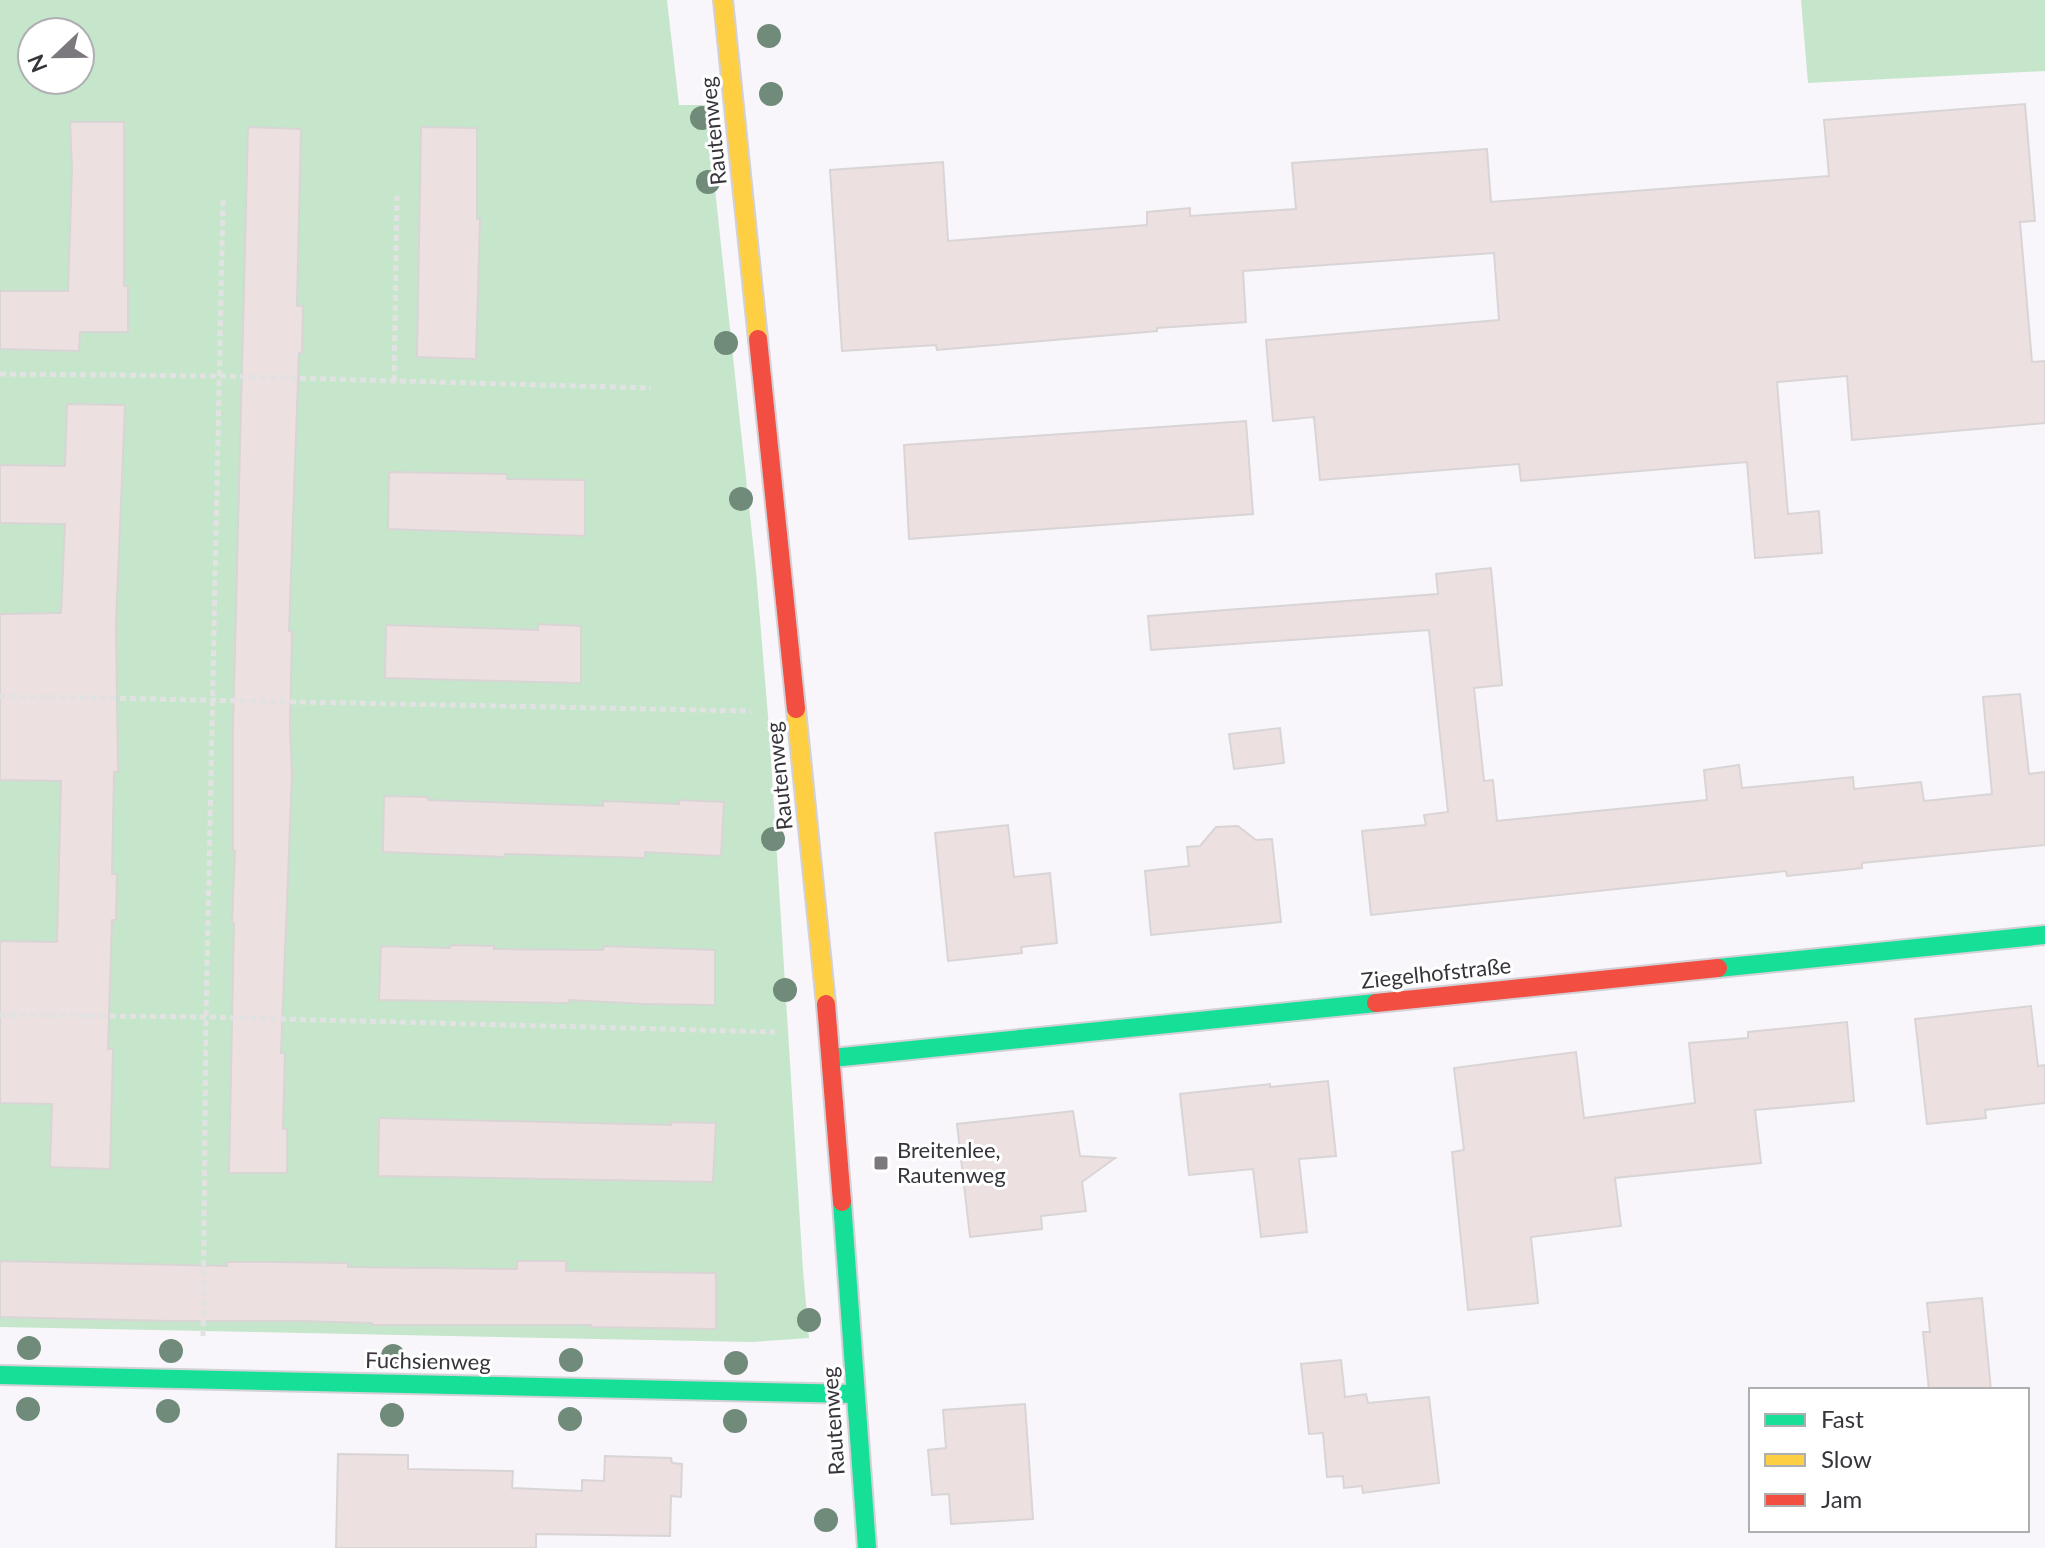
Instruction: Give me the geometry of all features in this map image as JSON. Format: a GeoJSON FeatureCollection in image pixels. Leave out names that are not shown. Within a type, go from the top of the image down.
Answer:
{"type":"FeatureCollection","features":[{"type":"Feature","properties":{"kind":"street","name":"Rautenweg"},"geometry":{"type":"LineString","coordinates":[[723,0],[832,1058],[867,1548]]}},
{"type":"Feature","properties":{"kind":"street","name":"Ziegelhofstraße"},"geometry":{"type":"LineString","coordinates":[[832,1058],[2045,935]]}},
{"type":"Feature","properties":{"kind":"street","name":"Fuchsienweg"},"geometry":{"type":"LineString","coordinates":[[0,1375],[855,1394]]}},
{"type":"Feature","properties":{"kind":"path"},"geometry":{"type":"LineString","coordinates":[[394,381],[397,196]]}},
{"type":"Feature","properties":{"kind":"path"},"geometry":{"type":"LineString","coordinates":[[202,1380],[206,1017],[223,197]]}},
{"type":"Feature","properties":{"kind":"path"},"geometry":{"type":"LineString","coordinates":[[0,374],[219,376],[651,388]]}},
{"type":"Feature","properties":{"kind":"path"},"geometry":{"type":"LineString","coordinates":[[0,696],[797,712]]}},
{"type":"Feature","properties":{"kind":"path"},"geometry":{"type":"LineString","coordinates":[[0,1015],[206,1017],[775,1032]]}},
{"type":"Feature","properties":{"kind":"green space"},"geometry":{"type":"Polygon","coordinates":[[[0,0],[667,0],[679,105],[706,105],[756,571],[809,1338],[752,1342],[0,1327],[0,0]]]}},
{"type":"Feature","properties":{"kind":"green space"},"geometry":{"type":"Polygon","coordinates":[[[1801,0],[2045,0],[2045,71],[1808,83],[1801,0]]]}},
{"type":"Feature","properties":{"kind":"building"},"geometry":{"type":"Polygon","coordinates":[[[2025,104],[2035,221],[2020,222],[2032,362],[2045,361],[2045,423],[1852,440],[1847,376],[1777,382],[1788,514],[1819,511],[1822,553],[1755,558],[1747,462],[1521,481],[1519,464],[1320,480],[1314,417],[1273,421],[1266,340],[1499,320],[1494,253],[1243,271],[1246,322],[937,350],[936,345],[842,351],[830,170],[943,162],[948,241],[1147,225],[1147,212],[1190,208],[1190,216],[1296,209],[1292,163],[1487,149],[1491,202],[1829,176],[1824,120],[2025,104]]]}},
{"type":"Feature","properties":{"kind":"building"},"geometry":{"type":"Polygon","coordinates":[[[70,122],[124,122],[124,286],[128,286],[128,332],[80,332],[79,351],[0,349],[0,291],[68,291],[72,169],[70,122]]]}},
{"type":"Feature","properties":{"kind":"building"},"geometry":{"type":"Polygon","coordinates":[[[248,127],[301,129],[297,306],[303,306],[302,353],[299,353],[289,631],[292,631],[292,774],[281,1053],[285,1053],[283,1129],[287,1129],[287,1173],[229,1173],[235,851],[233,728],[248,127]]]}},
{"type":"Feature","properties":{"kind":"building"},"geometry":{"type":"Polygon","coordinates":[[[421,127],[477,128],[477,219],[480,219],[476,359],[417,357],[421,127]]]}},
{"type":"Feature","properties":{"kind":"building"},"geometry":{"type":"Polygon","coordinates":[[[67,404],[125,405],[116,624],[118,772],[114,772],[112,874],[117,874],[116,920],[112,920],[108,1049],[113,1049],[110,1169],[50,1167],[52,1104],[0,1103],[0,941],[57,942],[61,781],[0,780],[0,614],[61,613],[65,524],[0,523],[0,465],[65,466],[67,404]]]}},
{"type":"Feature","properties":{"kind":"building"},"geometry":{"type":"Polygon","coordinates":[[[1246,421],[1253,514],[909,539],[904,445],[1246,421]]]}},
{"type":"Feature","properties":{"kind":"building"},"geometry":{"type":"Polygon","coordinates":[[[389,472],[507,474],[507,479],[585,480],[585,536],[388,529],[389,472]]]}},
{"type":"Feature","properties":{"kind":"building"},"geometry":{"type":"Polygon","coordinates":[[[1491,568],[1502,685],[1474,688],[1484,781],[1493,780],[1497,821],[1707,800],[1704,770],[1739,765],[1742,788],[1853,777],[1854,789],[1921,782],[1924,801],[1992,794],[1983,697],[2020,694],[2029,774],[2045,772],[2045,845],[1862,863],[1862,868],[1787,876],[1786,871],[1371,915],[1362,831],[1426,825],[1424,815],[1448,812],[1429,630],[1151,650],[1148,616],[1438,594],[1436,574],[1491,568]]]}},
{"type":"Feature","properties":{"kind":"building"},"geometry":{"type":"Polygon","coordinates":[[[538,624],[581,626],[581,683],[385,678],[386,625],[538,630],[538,624]]]}},
{"type":"Feature","properties":{"kind":"building"},"geometry":{"type":"Polygon","coordinates":[[[1280,728],[1284,763],[1234,769],[1229,734],[1280,728]]]}},
{"type":"Feature","properties":{"kind":"building"},"geometry":{"type":"Polygon","coordinates":[[[384,796],[603,806],[603,801],[724,802],[721,856],[645,852],[645,858],[505,854],[505,857],[383,852],[384,796]]]}},
{"type":"Feature","properties":{"kind":"building"},"geometry":{"type":"Polygon","coordinates":[[[1008,825],[1014,877],[1050,873],[1057,943],[1021,947],[1022,953],[948,961],[935,833],[1008,825]]]}},
{"type":"Feature","properties":{"kind":"building"},"geometry":{"type":"Polygon","coordinates":[[[1238,826],[1256,840],[1272,839],[1281,922],[1151,935],[1145,871],[1189,866],[1187,847],[1200,846],[1216,827],[1238,826]]]}},
{"type":"Feature","properties":{"kind":"building"},"geometry":{"type":"Polygon","coordinates":[[[450,945],[494,946],[494,949],[603,950],[604,946],[715,950],[715,1005],[569,1000],[569,1003],[379,1000],[381,946],[450,948],[450,945]]]}},
{"type":"Feature","properties":{"kind":"building"},"geometry":{"type":"Polygon","coordinates":[[[2031,1006],[2038,1066],[2045,1065],[2045,1103],[1985,1110],[1986,1118],[1927,1124],[1915,1019],[2031,1006]]]}},
{"type":"Feature","properties":{"kind":"building"},"geometry":{"type":"Polygon","coordinates":[[[1847,1022],[1854,1101],[1755,1110],[1761,1163],[1615,1178],[1621,1226],[1531,1237],[1538,1303],[1468,1310],[1452,1152],[1464,1150],[1454,1068],[1576,1052],[1584,1118],[1695,1103],[1689,1043],[1748,1038],[1748,1032],[1847,1022]]]}},
{"type":"Feature","properties":{"kind":"building"},"geometry":{"type":"Polygon","coordinates":[[[1328,1081],[1336,1156],[1299,1159],[1307,1232],[1261,1237],[1253,1169],[1189,1175],[1180,1094],[1328,1081]]]}},
{"type":"Feature","properties":{"kind":"building"},"geometry":{"type":"Polygon","coordinates":[[[1073,1111],[1080,1156],[1115,1158],[1082,1182],[1086,1211],[1041,1216],[1042,1229],[970,1237],[957,1124],[1073,1111]]]}},
{"type":"Feature","properties":{"kind":"building"},"geometry":{"type":"Polygon","coordinates":[[[379,1118],[671,1125],[671,1122],[716,1123],[713,1182],[378,1176],[379,1118]]]}},
{"type":"Feature","properties":{"kind":"building"},"geometry":{"type":"Polygon","coordinates":[[[0,1261],[227,1266],[227,1262],[348,1263],[348,1267],[517,1269],[517,1261],[566,1261],[566,1271],[716,1273],[716,1329],[0,1317],[0,1261]]]}},
{"type":"Feature","properties":{"kind":"building"},"geometry":{"type":"Polygon","coordinates":[[[1982,1298],[1991,1388],[1929,1388],[1923,1332],[1930,1332],[1927,1303],[1982,1298]]]}},
{"type":"Feature","properties":{"kind":"building"},"geometry":{"type":"Polygon","coordinates":[[[1341,1360],[1345,1397],[1366,1394],[1368,1403],[1429,1397],[1439,1483],[1363,1493],[1362,1486],[1344,1488],[1343,1476],[1327,1477],[1323,1433],[1309,1434],[1301,1364],[1341,1360]]]}},
{"type":"Feature","properties":{"kind":"building"},"geometry":{"type":"Polygon","coordinates":[[[1025,1404],[1033,1519],[951,1524],[949,1494],[932,1495],[928,1450],[946,1448],[943,1410],[1025,1404]]]}},
{"type":"Feature","properties":{"kind":"building"},"geometry":{"type":"Polygon","coordinates":[[[338,1454],[408,1455],[408,1469],[513,1471],[512,1488],[582,1491],[582,1480],[604,1481],[605,1456],[671,1458],[672,1463],[682,1464],[681,1497],[671,1496],[670,1536],[536,1534],[536,1548],[336,1548],[338,1454]]]}},
{"type":"Feature","properties":{"kind":"traffic: fast"},"geometry":{"type":"LineString","coordinates":[[1718,968],[2045,935]]}},
{"type":"Feature","properties":{"kind":"traffic: fast"},"geometry":{"type":"LineString","coordinates":[[832,1058],[1376,1003]]}},
{"type":"Feature","properties":{"kind":"traffic: fast"},"geometry":{"type":"LineString","coordinates":[[842,1202],[867,1548]]}},
{"type":"Feature","properties":{"kind":"traffic: fast"},"geometry":{"type":"LineString","coordinates":[[0,1375],[855,1394]]}},
{"type":"Feature","properties":{"kind":"traffic: slow"},"geometry":{"type":"LineString","coordinates":[[723,0],[758,339]]}},
{"type":"Feature","properties":{"kind":"traffic: slow"},"geometry":{"type":"LineString","coordinates":[[796,709],[826,1004]]}},
{"type":"Feature","properties":{"kind":"traffic: jam"},"geometry":{"type":"LineString","coordinates":[[758,339],[796,709]]}},
{"type":"Feature","properties":{"kind":"traffic: jam"},"geometry":{"type":"LineString","coordinates":[[1376,1003],[1718,968]]}},
{"type":"Feature","properties":{"kind":"traffic: jam"},"geometry":{"type":"LineString","coordinates":[[826,1004],[842,1202]]}},
{"type":"Feature","properties":{"kind":"place","name":"Breitenlee, Rautenweg"},"geometry":{"type":"Point","coordinates":[881,1163]}}]}
